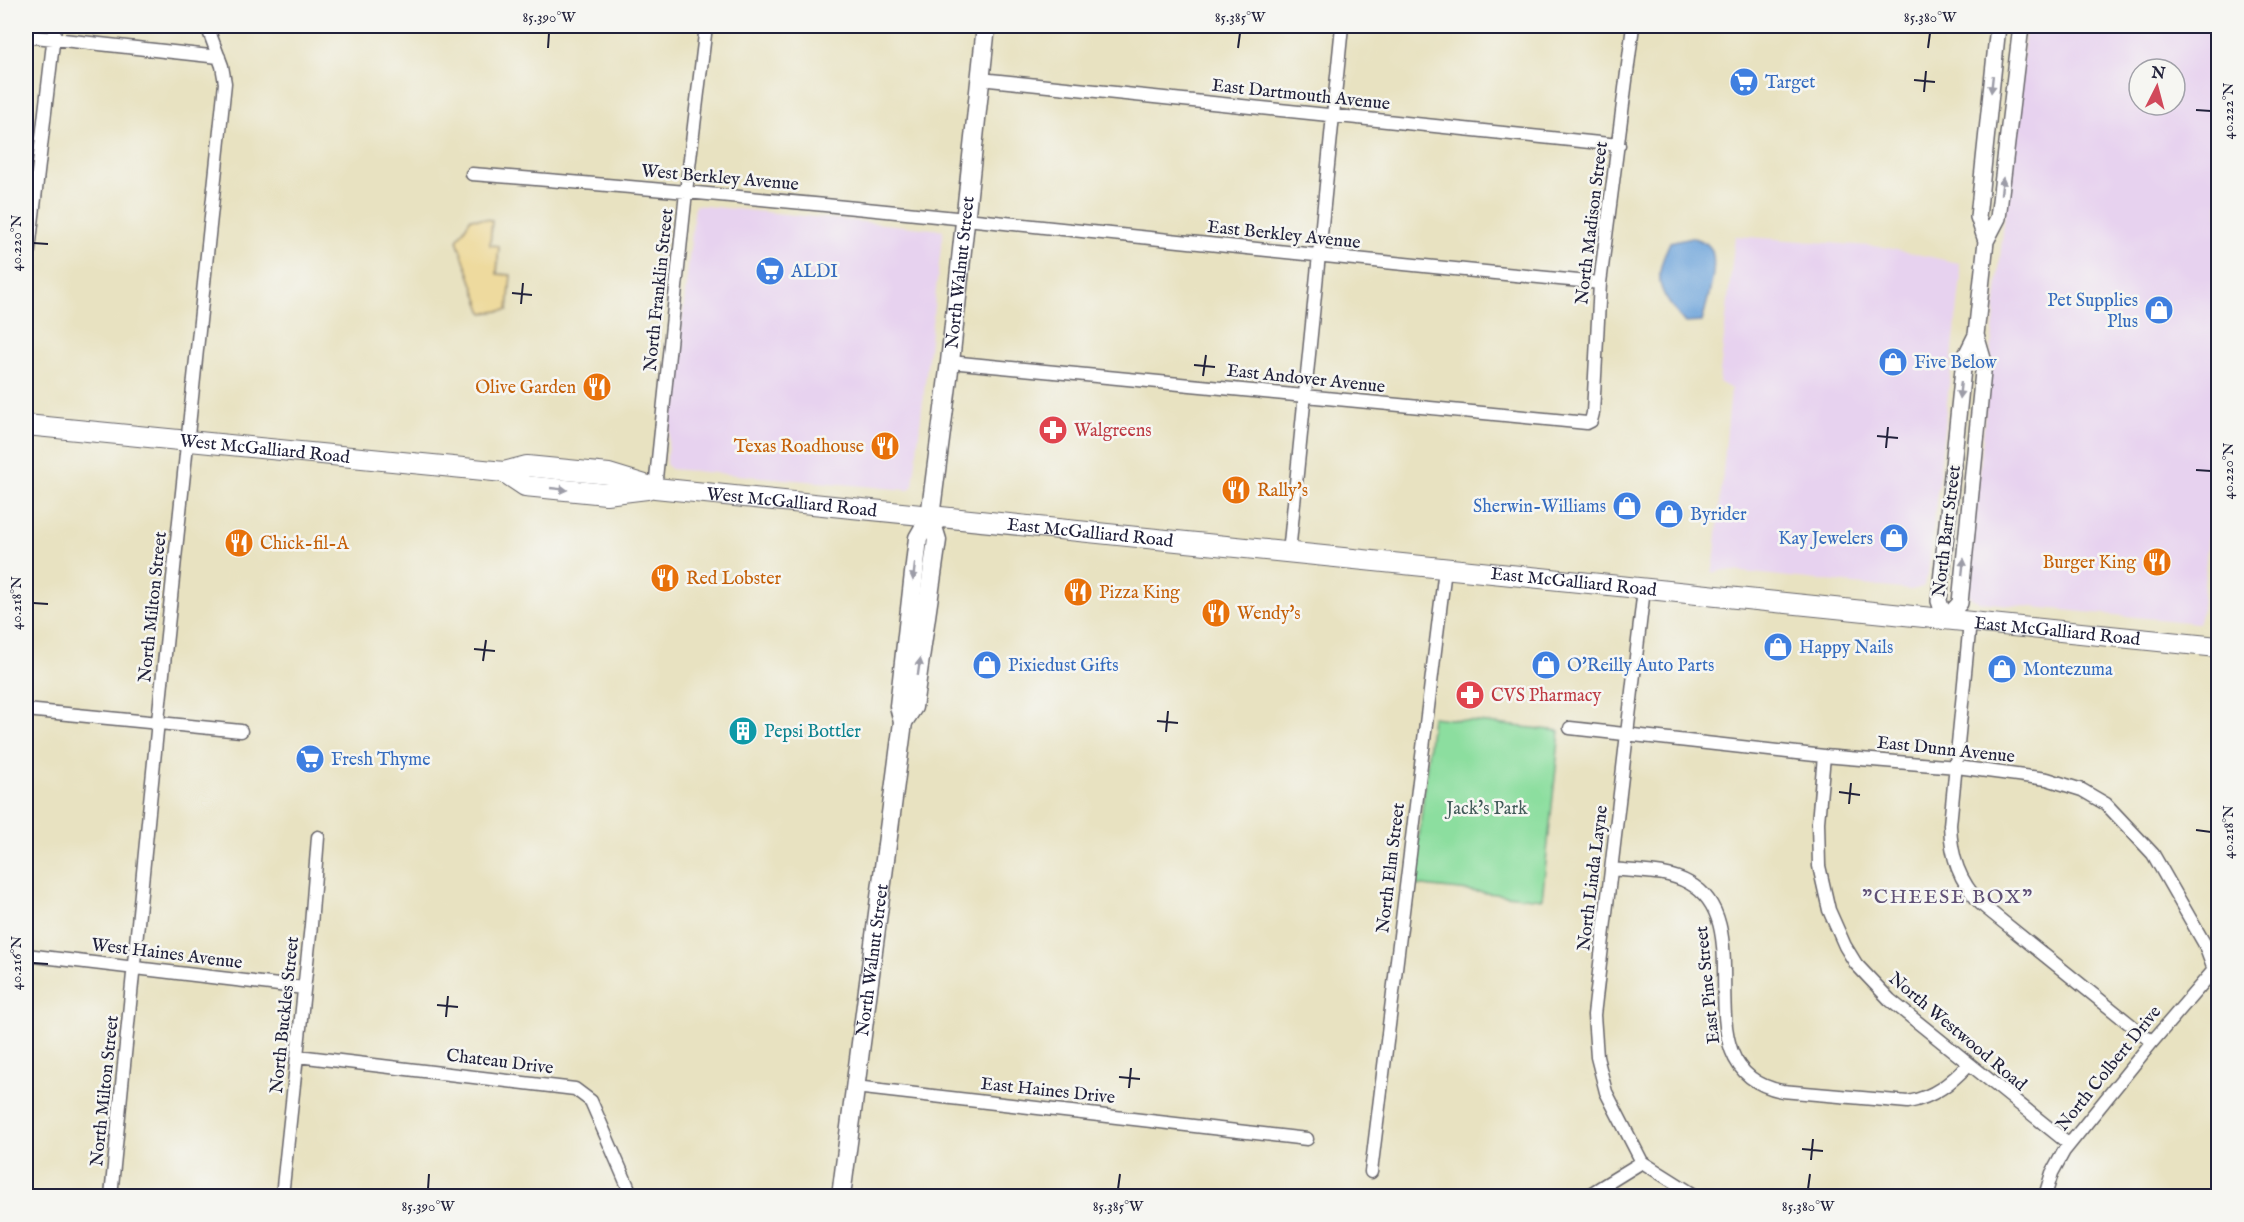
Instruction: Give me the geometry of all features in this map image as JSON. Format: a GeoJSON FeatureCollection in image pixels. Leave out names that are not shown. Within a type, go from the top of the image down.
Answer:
{"type":"FeatureCollection","features":[{"type":"Feature","properties":{"kind":"main road","name":"North Walnut Street"},"geometry":{"type":"LineString","coordinates":[[841,1197],[903,722],[913,707],[937,540],[930,517],[950,362],[986,26]]}},
{"type":"Feature","properties":{"kind":"main road","name":"West McGalliard Road"},"geometry":{"type":"LineString","coordinates":[[26,425],[504,472],[525,486],[598,494],[655,488],[930,517]]}},
{"type":"Feature","properties":{"kind":"main road","name":"East McGalliard Road"},"geometry":{"type":"LineString","coordinates":[[930,517],[2218,647]]}},
{"type":"Feature","properties":{"kind":"street"},"geometry":{"type":"LineString","coordinates":[[26,276],[55,26]]}},
{"type":"Feature","properties":{"kind":"street","name":"North Milton Street"},"geometry":{"type":"LineString","coordinates":[[111,1197],[225,83],[219,57],[207,26]]}},
{"type":"Feature","properties":{"kind":"street","name":"North Franklin Street"},"geometry":{"type":"LineString","coordinates":[[655,488],[706,26]]}},
{"type":"Feature","properties":{"kind":"street"},"geometry":{"type":"LineString","coordinates":[[1289,553],[1306,396],[1331,115],[1342,26]]}},
{"type":"Feature","properties":{"kind":"street","name":"North Madison Street"},"geometry":{"type":"LineString","coordinates":[[1587,423],[1591,421],[1593,413],[1600,283],[1633,26]]}},
{"type":"Feature","properties":{"kind":"street","name":"North Barr Street"},"geometry":{"type":"LineString","coordinates":[[1986,241],[1978,216],[1998,26]]}},
{"type":"Feature","properties":{"kind":"street","name":"North Barr Street"},"geometry":{"type":"LineString","coordinates":[[1976,335],[1984,362],[1960,603],[1945,619],[1939,601],[1964,359],[1976,335],[1986,241],[1998,218],[2021,26]]}},
{"type":"Feature","properties":{"kind":"street"},"geometry":{"type":"LineString","coordinates":[[26,36],[219,57]]}},
{"type":"Feature","properties":{"kind":"street","name":"East Dartmouth Avenue"},"geometry":{"type":"LineString","coordinates":[[980,79],[1619,145]]}},
{"type":"Feature","properties":{"kind":"street","name":"West Berkley Avenue"},"geometry":{"type":"LineString","coordinates":[[472,174],[965,218]]}},
{"type":"Feature","properties":{"kind":"street","name":"East Berkley Avenue"},"geometry":{"type":"LineString","coordinates":[[965,218],[1318,256],[1600,283]]}},
{"type":"Feature","properties":{"kind":"street","name":"East Andover Avenue"},"geometry":{"type":"LineString","coordinates":[[950,362],[1587,423]]}},
{"type":"Feature","properties":{"kind":"street","name":"North Elm Street"},"geometry":{"type":"LineString","coordinates":[[1371,1172],[1445,569]]}},
{"type":"Feature","properties":{"kind":"street","name":"North Linda Layne"},"geometry":{"type":"LineString","coordinates":[[1642,1162],[1606,1092],[1593,1031],[1644,589]]}},
{"type":"Feature","properties":{"kind":"street"},"geometry":{"type":"LineString","coordinates":[[1970,622],[1950,825],[1953,861],[1966,888],[1981,904],[2152,1042]]}},
{"type":"Feature","properties":{"kind":"street"},"geometry":{"type":"LineString","coordinates":[[26,710],[158,721],[241,731]]}},
{"type":"Feature","properties":{"kind":"street","name":"East Dunn Avenue"},"geometry":{"type":"LineString","coordinates":[[1569,728],[1824,756],[1957,767],[2046,779],[2082,790],[2106,804],[2139,837],[2164,871],[2204,943],[2216,973]]}},
{"type":"Feature","properties":{"kind":"street","name":"North Westwood Road"},"geometry":{"type":"LineString","coordinates":[[1824,756],[1818,822],[1819,866],[1826,898],[1839,933],[1856,963],[1881,992],[2069,1144]]}},
{"type":"Feature","properties":{"kind":"street","name":"North Buckles Street"},"geometry":{"type":"LineString","coordinates":[[282,1197],[298,1056],[318,837]]}},
{"type":"Feature","properties":{"kind":"street","name":"East Pine Street"},"geometry":{"type":"LineString","coordinates":[[1612,869],[1675,876],[1697,888],[1708,899],[1717,914],[1721,931],[1729,1042],[1734,1056],[1742,1067],[1763,1085],[1782,1091],[1908,1102],[1921,1100],[1943,1088],[1969,1064]]}},
{"type":"Feature","properties":{"kind":"street","name":"West Haines Avenue"},"geometry":{"type":"LineString","coordinates":[[26,955],[304,988]]}},
{"type":"Feature","properties":{"kind":"street","name":"North Colbert Drive"},"geometry":{"type":"LineString","coordinates":[[2045,1197],[2055,1166],[2069,1144],[2152,1042],[2216,973]]}},
{"type":"Feature","properties":{"kind":"street","name":"Chateau Drive"},"geometry":{"type":"LineString","coordinates":[[298,1056],[575,1089],[591,1101],[632,1197]]}},
{"type":"Feature","properties":{"kind":"street","name":"East Haines Drive"},"geometry":{"type":"LineString","coordinates":[[855,1087],[1307,1139]]}},
{"type":"Feature","properties":{"kind":"street"},"geometry":{"type":"LineString","coordinates":[[1587,1197],[1642,1162],[1696,1197]]}},
{"type":"Feature","properties":{"kind":"shaded area"},"geometry":{"type":"Polygon","coordinates":[[[2026,26],[2218,26],[2218,407],[2202,611],[2198,623],[1980,602],[1971,598],[1968,591],[2001,249],[2026,26]]]}},
{"type":"Feature","properties":{"kind":"shaded area"},"geometry":{"type":"Polygon","coordinates":[[[695,205],[943,230],[913,485],[909,490],[670,469],[666,464],[695,205]]]}},
{"type":"Feature","properties":{"kind":"shaded area"},"geometry":{"type":"Polygon","coordinates":[[[1735,236],[1883,247],[1959,263],[1961,277],[1928,575],[1923,587],[1911,590],[1724,570],[1712,573],[1731,389],[1719,382],[1735,236]]]}},
{"type":"Feature","properties":{"kind":"green space","name":"Jack's Park"},"geometry":{"type":"Polygon","coordinates":[[[1432,717],[1560,731],[1542,899],[1414,885],[1432,717]]]}},
{"type":"Feature","properties":{"kind":"sand"},"geometry":{"type":"Polygon","coordinates":[[[471,218],[492,220],[490,245],[499,246],[497,274],[511,275],[508,310],[483,313],[457,240],[471,218]]]}},
{"type":"Feature","properties":{"kind":"water"},"geometry":{"type":"Polygon","coordinates":[[[1691,237],[1708,245],[1714,260],[1702,322],[1685,323],[1664,294],[1660,276],[1664,255],[1670,242],[1691,237]]]}},
{"type":"Feature","properties":{"kind":"place","name":"Target"},"geometry":{"type":"Point","coordinates":[1744,82]}},
{"type":"Feature","properties":{"kind":"place","name":"ALDI"},"geometry":{"type":"Point","coordinates":[770,271]}},
{"type":"Feature","properties":{"kind":"place","name":"Pet Supplies Plus"},"geometry":{"type":"Point","coordinates":[2159,310]}},
{"type":"Feature","properties":{"kind":"place","name":"Five Below"},"geometry":{"type":"Point","coordinates":[1893,362]}},
{"type":"Feature","properties":{"kind":"place","name":"Olive Garden"},"geometry":{"type":"Point","coordinates":[597,387]}},
{"type":"Feature","properties":{"kind":"place","name":"Walgreens"},"geometry":{"type":"Point","coordinates":[1053,430]}},
{"type":"Feature","properties":{"kind":"place","name":"Texas Roadhouse"},"geometry":{"type":"Point","coordinates":[885,446]}},
{"type":"Feature","properties":{"kind":"place","name":"Rally's"},"geometry":{"type":"Point","coordinates":[1236,490]}},
{"type":"Feature","properties":{"kind":"place","name":"Sherwin-Williams"},"geometry":{"type":"Point","coordinates":[1627,506]}},
{"type":"Feature","properties":{"kind":"place","name":"Byrider"},"geometry":{"type":"Point","coordinates":[1669,514]}},
{"type":"Feature","properties":{"kind":"place","name":"Kay Jewelers"},"geometry":{"type":"Point","coordinates":[1894,538]}},
{"type":"Feature","properties":{"kind":"place","name":"Chick-fil-A"},"geometry":{"type":"Point","coordinates":[239,543]}},
{"type":"Feature","properties":{"kind":"place","name":"Burger King"},"geometry":{"type":"Point","coordinates":[2157,562]}},
{"type":"Feature","properties":{"kind":"place","name":"Red Lobster"},"geometry":{"type":"Point","coordinates":[665,578]}},
{"type":"Feature","properties":{"kind":"place","name":"Pizza King"},"geometry":{"type":"Point","coordinates":[1078,592]}},
{"type":"Feature","properties":{"kind":"place","name":"Wendy's"},"geometry":{"type":"Point","coordinates":[1216,613]}},
{"type":"Feature","properties":{"kind":"place","name":"Happy Nails"},"geometry":{"type":"Point","coordinates":[1778,647]}},
{"type":"Feature","properties":{"kind":"place","name":"Pixiedust Gifts"},"geometry":{"type":"Point","coordinates":[987,665]}},
{"type":"Feature","properties":{"kind":"place","name":"O'Reilly Auto Parts"},"geometry":{"type":"Point","coordinates":[1546,665]}},
{"type":"Feature","properties":{"kind":"place","name":"Montezuma"},"geometry":{"type":"Point","coordinates":[2002,669]}},
{"type":"Feature","properties":{"kind":"place","name":"CVS Pharmacy"},"geometry":{"type":"Point","coordinates":[1470,695]}},
{"type":"Feature","properties":{"kind":"place","name":"Pepsi Bottler"},"geometry":{"type":"Point","coordinates":[743,731]}},
{"type":"Feature","properties":{"kind":"place","name":"Fresh Thyme"},"geometry":{"type":"Point","coordinates":[310,759]}},
{"type":"Feature","properties":{"kind":"district","name":"\"CHEESE BOX\""},"geometry":{"type":"Point","coordinates":[1948,896]}}]}
